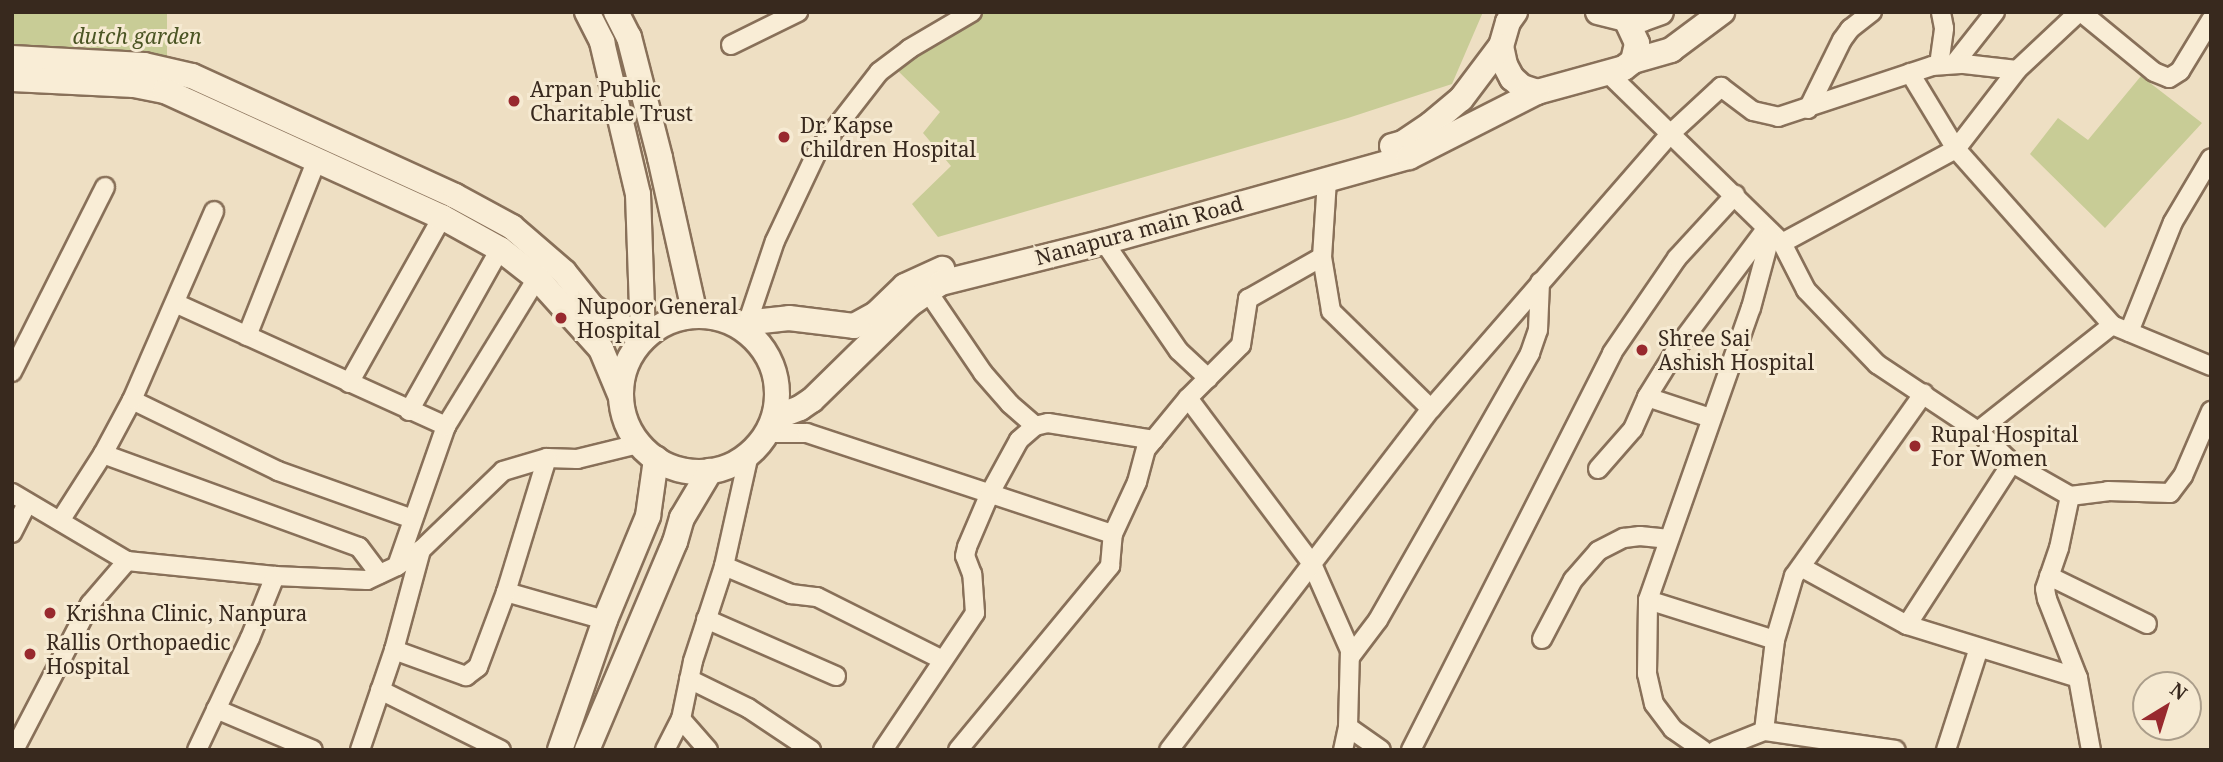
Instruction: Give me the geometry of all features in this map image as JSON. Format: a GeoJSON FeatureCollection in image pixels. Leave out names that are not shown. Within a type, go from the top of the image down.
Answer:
{"type":"FeatureCollection","features":[{"type":"Feature","properties":{"kind":"main road"},"geometry":{"type":"LineString","coordinates":[[587,12],[602,42],[638,194],[643,339]]}},
{"type":"Feature","properties":{"kind":"main road"},"geometry":{"type":"LineString","coordinates":[[616,12],[629,37],[660,158],[695,316]]}},
{"type":"Feature","properties":{"kind":"main road","name":"Nanapura main Road"},"geometry":{"type":"LineString","coordinates":[[741,323],[789,318],[854,326],[876,314],[905,286],[936,271],[1403,143],[1461,99],[1501,46],[1508,22],[1515,12]]}},
{"type":"Feature","properties":{"kind":"main road"},"geometry":{"type":"LineString","coordinates":[[1598,12],[1626,19],[1642,19],[1661,12]]}},
{"type":"Feature","properties":{"kind":"main road","name":"Nanapura main Road"},"geometry":{"type":"LineString","coordinates":[[770,426],[812,400],[900,313],[941,283],[1104,242],[1409,156],[1537,92],[1609,74],[1633,61],[1671,50],[1722,12]]}},
{"type":"Feature","properties":{"kind":"main road"},"geometry":{"type":"LineString","coordinates":[[1626,19],[1637,43],[1633,61]]}},
{"type":"Feature","properties":{"kind":"main road"},"geometry":{"type":"LineString","coordinates":[[1501,46],[1505,65],[1512,78],[1522,87],[1537,92]]}},
{"type":"Feature","properties":{"kind":"main road"},"geometry":{"type":"LineString","coordinates":[[12,58],[144,65],[192,76],[455,196],[512,227],[564,272],[592,307],[643,339]]}},
{"type":"Feature","properties":{"kind":"main road"},"geometry":{"type":"LineString","coordinates":[[12,79],[134,85],[165,91],[442,217],[500,249],[537,278],[601,349],[621,397],[624,419],[647,452],[691,472],[730,466],[749,454],[770,426],[777,396],[775,375],[766,354],[741,323],[695,316],[667,323],[643,339],[626,366],[621,397]]}},
{"type":"Feature","properties":{"kind":"main road"},"geometry":{"type":"LineString","coordinates":[[560,750],[605,620],[648,516],[647,452]]}},
{"type":"Feature","properties":{"kind":"main road"},"geometry":{"type":"LineString","coordinates":[[587,750],[675,542],[682,518],[710,471]]}},
{"type":"Feature","properties":{"kind":"street"},"geometry":{"type":"LineString","coordinates":[[731,45],[797,12]]}},
{"type":"Feature","properties":{"kind":"street"},"geometry":{"type":"LineString","coordinates":[[741,323],[775,241],[817,152],[879,72],[909,49],[972,12]]}},
{"type":"Feature","properties":{"kind":"street"},"geometry":{"type":"LineString","coordinates":[[1808,109],[1850,29],[1872,12]]}},
{"type":"Feature","properties":{"kind":"street"},"geometry":{"type":"LineString","coordinates":[[1941,12],[1947,64]]}},
{"type":"Feature","properties":{"kind":"street"},"geometry":{"type":"LineString","coordinates":[[1947,64],[1995,12]]}},
{"type":"Feature","properties":{"kind":"street"},"geometry":{"type":"LineString","coordinates":[[1598,469],[1633,429],[1647,397],[1680,344],[1773,235],[1956,149],[2017,70],[2080,12],[2154,72],[2169,78],[2180,71],[2211,20]]}},
{"type":"Feature","properties":{"kind":"street"},"geometry":{"type":"LineString","coordinates":[[1169,750],[1431,409],[1669,135],[1721,87],[1764,116],[1778,117],[1808,109],[1910,72],[1947,64],[2017,70]]}},
{"type":"Feature","properties":{"kind":"street"},"geometry":{"type":"LineString","coordinates":[[1910,72],[1956,149],[2121,329],[2211,366]]}},
{"type":"Feature","properties":{"kind":"street"},"geometry":{"type":"LineString","coordinates":[[1609,74],[1773,235],[1806,290],[1877,364],[1978,431],[2012,463],[2070,496],[2108,491],[2169,493],[2183,477],[2211,411]]}},
{"type":"Feature","properties":{"kind":"street"},"geometry":{"type":"LineString","coordinates":[[1978,431],[2121,329],[2173,222],[2211,158]]}},
{"type":"Feature","properties":{"kind":"street"},"geometry":{"type":"LineString","coordinates":[[247,336],[317,159]]}},
{"type":"Feature","properties":{"kind":"street"},"geometry":{"type":"LineString","coordinates":[[1327,180],[1322,257],[1331,311],[1431,409]]}},
{"type":"Feature","properties":{"kind":"street"},"geometry":{"type":"LineString","coordinates":[[12,372],[105,187]]}},
{"type":"Feature","properties":{"kind":"street"},"geometry":{"type":"LineString","coordinates":[[1410,750],[1612,354],[1677,258],[1735,195]]}},
{"type":"Feature","properties":{"kind":"street"},"geometry":{"type":"LineString","coordinates":[[60,522],[103,454],[132,400],[214,211]]}},
{"type":"Feature","properties":{"kind":"street"},"geometry":{"type":"LineString","coordinates":[[349,383],[442,217]]}},
{"type":"Feature","properties":{"kind":"street"},"geometry":{"type":"LineString","coordinates":[[1703,750],[1673,729],[1654,704],[1647,674],[1648,600],[1667,539],[1757,291],[1773,235]]}},
{"type":"Feature","properties":{"kind":"street"},"geometry":{"type":"LineString","coordinates":[[1104,242],[1179,351],[1208,378]]}},
{"type":"Feature","properties":{"kind":"street"},"geometry":{"type":"LineString","coordinates":[[409,411],[500,249]]}},
{"type":"Feature","properties":{"kind":"street"},"geometry":{"type":"LineString","coordinates":[[958,750],[1110,566],[1113,534],[1137,482],[1146,449],[1188,398],[1241,345],[1248,299],[1322,257]]}},
{"type":"Feature","properties":{"kind":"street"},"geometry":{"type":"LineString","coordinates":[[397,566],[446,426],[537,278]]}},
{"type":"Feature","properties":{"kind":"street"},"geometry":{"type":"LineString","coordinates":[[1350,657],[1378,620],[1530,353],[1538,330],[1540,282]]}},
{"type":"Feature","properties":{"kind":"street"},"geometry":{"type":"LineString","coordinates":[[928,292],[983,373],[1010,404],[1035,426]]}},
{"type":"Feature","properties":{"kind":"street"},"geometry":{"type":"LineString","coordinates":[[175,303],[446,426]]}},
{"type":"Feature","properties":{"kind":"street"},"geometry":{"type":"LineString","coordinates":[[1764,731],[1775,640],[1794,576],[1924,393]]}},
{"type":"Feature","properties":{"kind":"street"},"geometry":{"type":"LineString","coordinates":[[1647,397],[1711,418]]}},
{"type":"Feature","properties":{"kind":"street"},"geometry":{"type":"LineString","coordinates":[[1188,398],[1312,565],[1350,650],[1348,727],[1343,750]]}},
{"type":"Feature","properties":{"kind":"street"},"geometry":{"type":"LineString","coordinates":[[132,400],[298,480],[413,519]]}},
{"type":"Feature","properties":{"kind":"street"},"geometry":{"type":"LineString","coordinates":[[883,750],[941,659],[968,627],[975,613],[972,574],[965,556],[990,493],[1019,440],[1035,426],[1048,423],[1154,440]]}},
{"type":"Feature","properties":{"kind":"street"},"geometry":{"type":"LineString","coordinates":[[770,426],[807,433],[1113,534]]}},
{"type":"Feature","properties":{"kind":"street"},"geometry":{"type":"LineString","coordinates":[[12,533],[20,498],[127,561],[275,576],[366,580],[397,566],[421,550],[503,471],[547,458],[577,459],[647,452]]}},
{"type":"Feature","properties":{"kind":"street"},"geometry":{"type":"LineString","coordinates":[[103,454],[359,547],[379,574]]}},
{"type":"Feature","properties":{"kind":"street"},"geometry":{"type":"LineString","coordinates":[[665,750],[681,719],[689,679],[723,566],[749,454]]}},
{"type":"Feature","properties":{"kind":"street"},"geometry":{"type":"LineString","coordinates":[[394,650],[466,676],[473,672],[506,592],[547,458]]}},
{"type":"Feature","properties":{"kind":"street"},"geometry":{"type":"LineString","coordinates":[[1907,625],[2012,463]]}},
{"type":"Feature","properties":{"kind":"street"},"geometry":{"type":"LineString","coordinates":[[2070,496],[2059,548],[2049,576],[2047,599],[2078,678],[2091,750]]}},
{"type":"Feature","properties":{"kind":"street"},"geometry":{"type":"LineString","coordinates":[[1542,639],[1573,580],[1598,551],[1624,538],[1640,536],[1667,539]]}},
{"type":"Feature","properties":{"kind":"street"},"geometry":{"type":"LineString","coordinates":[[360,750],[394,650],[421,550]]}},
{"type":"Feature","properties":{"kind":"street"},"geometry":{"type":"LineString","coordinates":[[14,750],[90,604],[127,561]]}},
{"type":"Feature","properties":{"kind":"street"},"geometry":{"type":"LineString","coordinates":[[723,566],[791,594],[817,597],[941,659]]}},
{"type":"Feature","properties":{"kind":"street"},"geometry":{"type":"LineString","coordinates":[[1801,567],[1907,625],[2078,678]]}},
{"type":"Feature","properties":{"kind":"street"},"geometry":{"type":"LineString","coordinates":[[197,750],[275,576]]}},
{"type":"Feature","properties":{"kind":"street"},"geometry":{"type":"LineString","coordinates":[[2049,576],[2147,624]]}},
{"type":"Feature","properties":{"kind":"street"},"geometry":{"type":"LineString","coordinates":[[506,592],[605,620]]}},
{"type":"Feature","properties":{"kind":"street"},"geometry":{"type":"LineString","coordinates":[[1648,600],[1775,640]]}},
{"type":"Feature","properties":{"kind":"street"},"geometry":{"type":"LineString","coordinates":[[706,619],[836,676]]}},
{"type":"Feature","properties":{"kind":"street"},"geometry":{"type":"LineString","coordinates":[[1946,750],[1979,648]]}},
{"type":"Feature","properties":{"kind":"street"},"geometry":{"type":"LineString","coordinates":[[689,679],[748,708],[811,750]]}},
{"type":"Feature","properties":{"kind":"street"},"geometry":{"type":"LineString","coordinates":[[380,690],[465,741],[501,750]]}},
{"type":"Feature","properties":{"kind":"street"},"geometry":{"type":"LineString","coordinates":[[216,709],[313,750]]}},
{"type":"Feature","properties":{"kind":"street"},"geometry":{"type":"LineString","coordinates":[[681,719],[698,745]]}},
{"type":"Feature","properties":{"kind":"street"},"geometry":{"type":"LineString","coordinates":[[1348,727],[1381,750]]}},
{"type":"Feature","properties":{"kind":"street"},"geometry":{"type":"LineString","coordinates":[[1716,750],[1764,731],[1896,750]]}},
{"type":"Feature","properties":{"kind":"green space","name":"dutch garden"},"geometry":{"type":"Polygon","coordinates":[[[12,12],[167,12],[167,56],[12,56],[12,12]]]}},
{"type":"Feature","properties":{"kind":"green space"},"geometry":{"type":"Polygon","coordinates":[[[984,12],[1483,12],[1452,84],[1348,118],[938,237],[912,204],[951,166],[923,133],[940,112],[897,70],[917,53],[984,12]]]}},
{"type":"Feature","properties":{"kind":"green space"},"geometry":{"type":"Polygon","coordinates":[[[2141,76],[2202,123],[2105,228],[2030,154],[2058,118],[2088,140],[2141,76]]]}},
{"type":"Feature","properties":{"kind":"place","name":"Arpan Public Charitable Trust"},"geometry":{"type":"Point","coordinates":[514,101]}},
{"type":"Feature","properties":{"kind":"place","name":"Dr. Kapse Children Hospital"},"geometry":{"type":"Point","coordinates":[784,137]}},
{"type":"Feature","properties":{"kind":"place","name":"Nupoor General Hospital"},"geometry":{"type":"Point","coordinates":[561,318]}},
{"type":"Feature","properties":{"kind":"place","name":"Shree Sai Ashish Hospital"},"geometry":{"type":"Point","coordinates":[1642,350]}},
{"type":"Feature","properties":{"kind":"place","name":"Rupal Hospital For Women"},"geometry":{"type":"Point","coordinates":[1915,446]}},
{"type":"Feature","properties":{"kind":"place","name":"Krishna Clinic, Nanpura"},"geometry":{"type":"Point","coordinates":[50,613]}},
{"type":"Feature","properties":{"kind":"place","name":"Rallis Orthopaedic Hospital"},"geometry":{"type":"Point","coordinates":[30,654]}}]}
